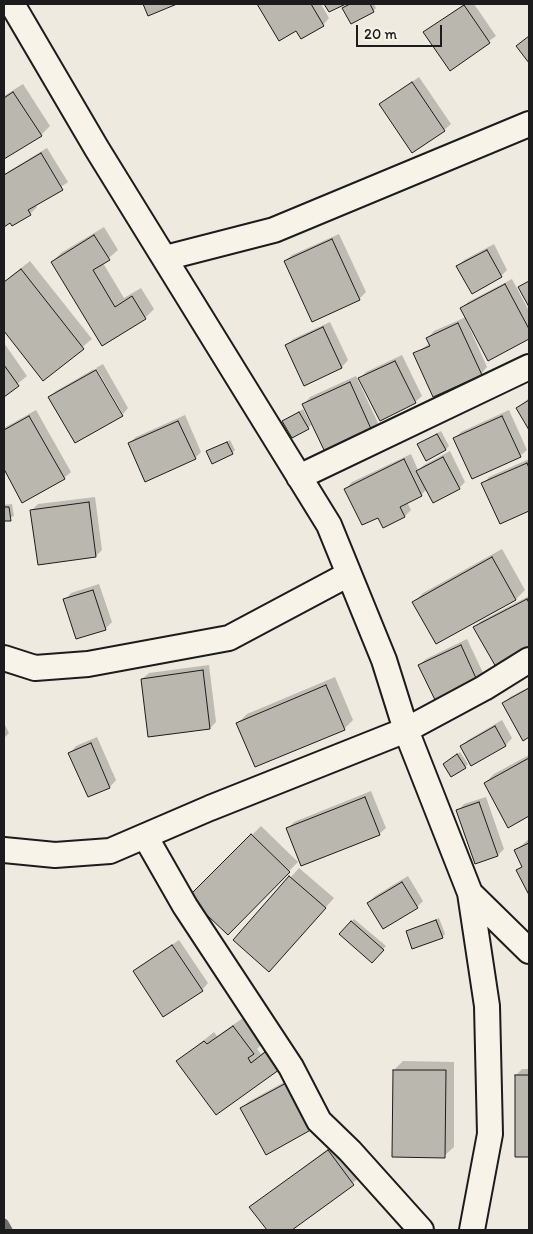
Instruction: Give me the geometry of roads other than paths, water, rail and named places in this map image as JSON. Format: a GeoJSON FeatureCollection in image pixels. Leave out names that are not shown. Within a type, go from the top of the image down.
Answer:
{"type":"FeatureCollection","features":[{"type":"Feature","properties":{"kind":"street"},"geometry":{"type":"LineString","coordinates":[[12,4],[97,148],[329,525],[384,660],[406,730],[470,894],[487,1006],[490,1134],[472,1230]]}},
{"type":"Feature","properties":{"kind":"street"},"geometry":{"type":"LineString","coordinates":[[165,258],[274,230],[529,124]]}},
{"type":"Feature","properties":{"kind":"street"},"geometry":{"type":"LineString","coordinates":[[299,477],[529,367]]}},
{"type":"Feature","properties":{"kind":"street"},"geometry":{"type":"LineString","coordinates":[[4,658],[35,668],[88,664],[229,638],[349,574]]}},
{"type":"Feature","properties":{"kind":"street"},"geometry":{"type":"LineString","coordinates":[[4,850],[55,855],[110,851],[406,730],[484,688],[529,660]]}},
{"type":"Feature","properties":{"kind":"street"},"geometry":{"type":"LineString","coordinates":[[144,836],[185,906],[291,1067],[319,1121],[421,1230]]}},
{"type":"Feature","properties":{"kind":"street"},"geometry":{"type":"LineString","coordinates":[[470,894],[529,951]]}},
{"type":"Feature","properties":{"kind":"waterway"},"geometry":{"type":"LineString","coordinates":[[4,1223],[8,1230]]}}]}
